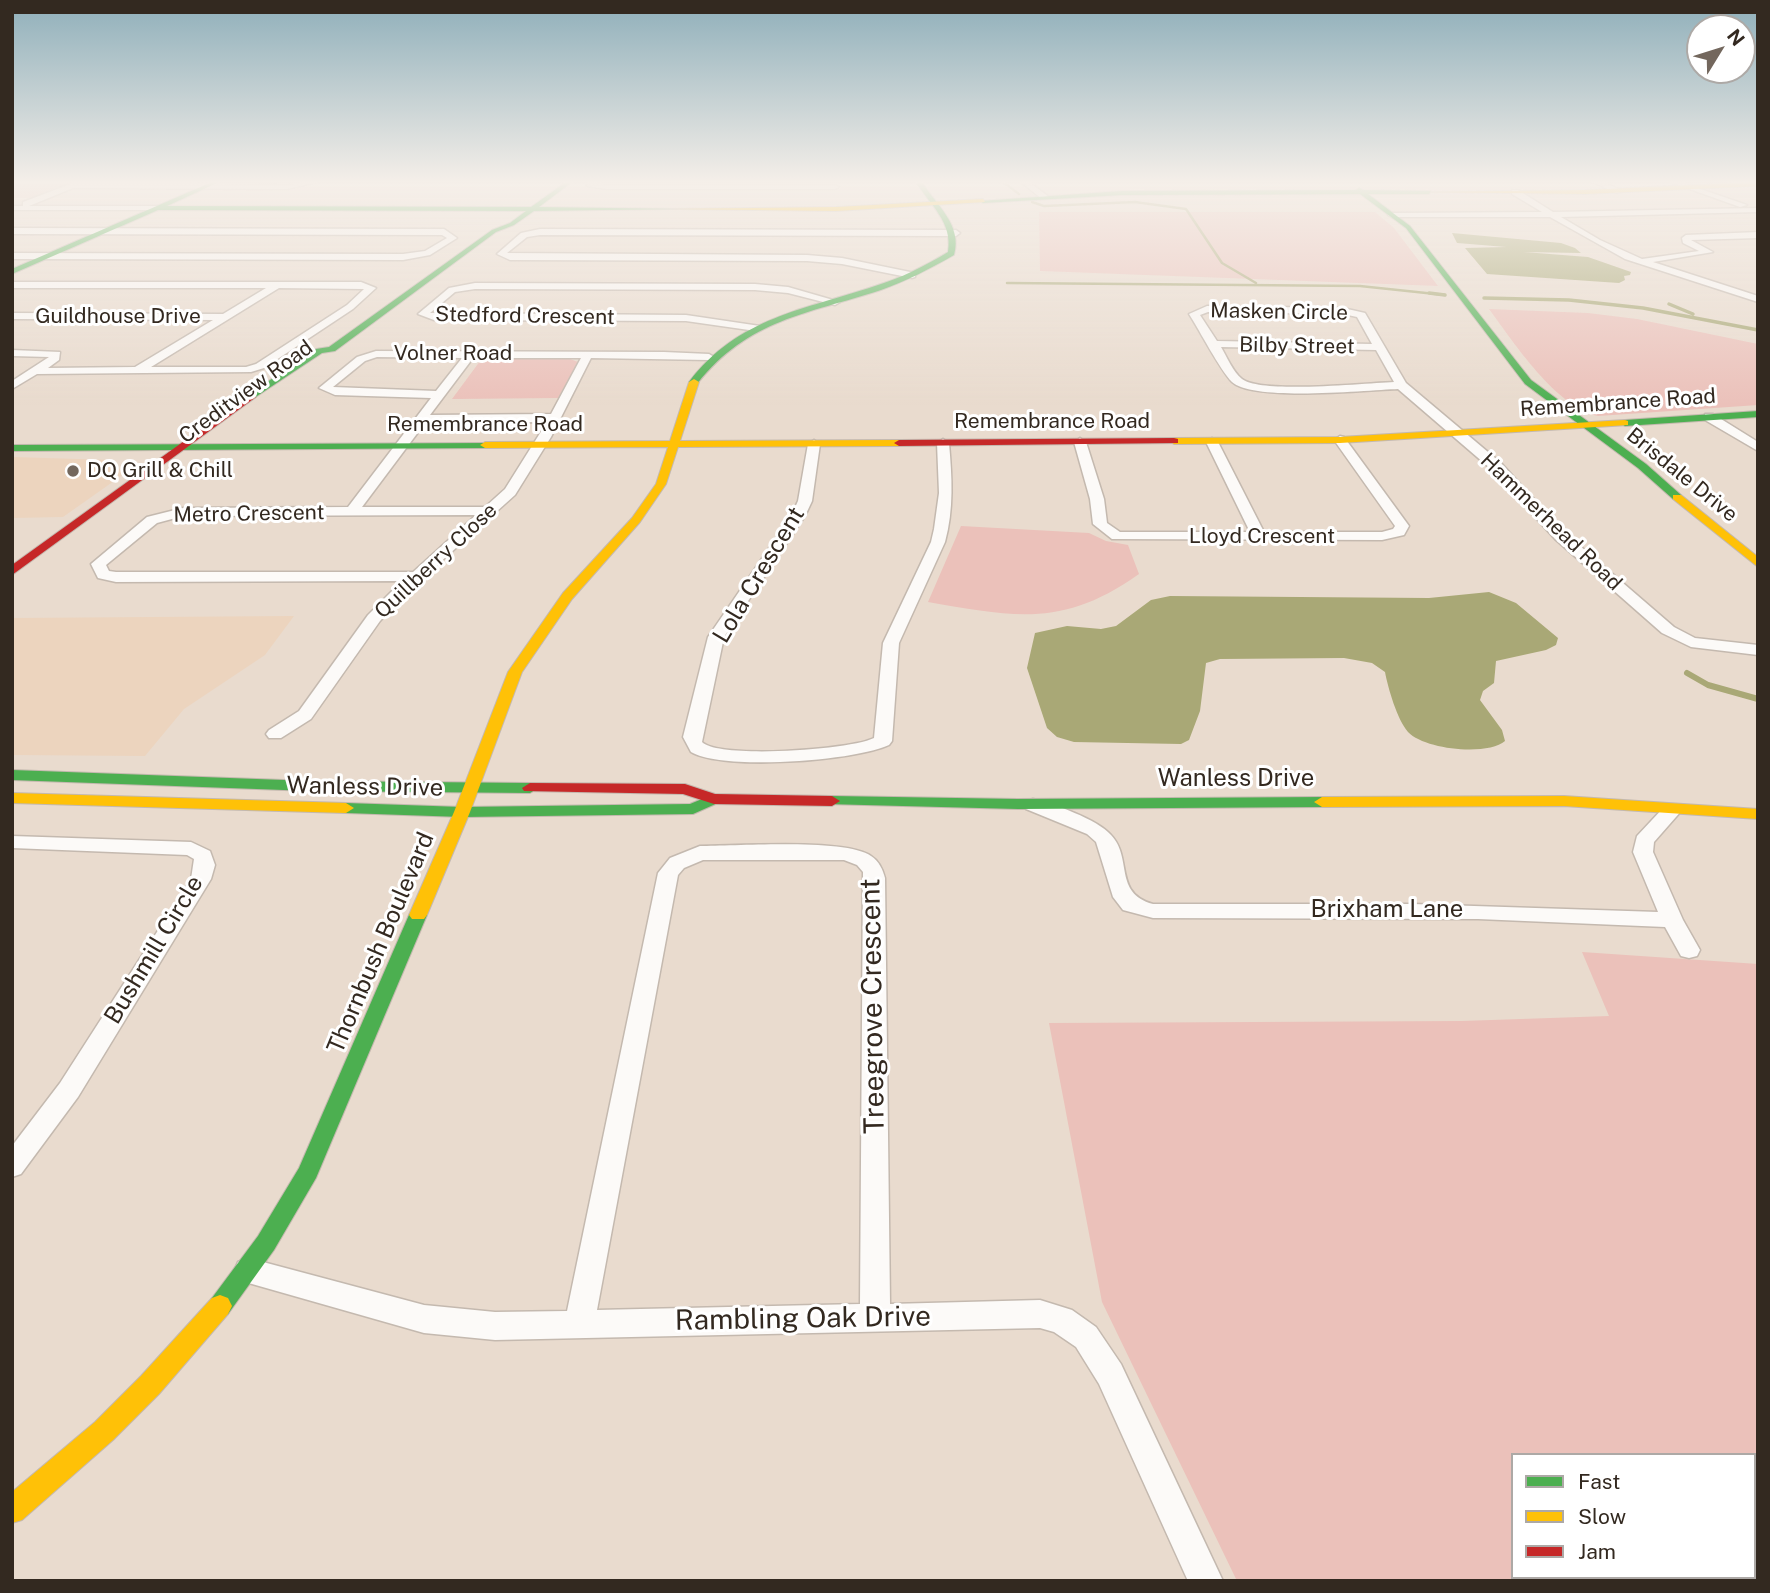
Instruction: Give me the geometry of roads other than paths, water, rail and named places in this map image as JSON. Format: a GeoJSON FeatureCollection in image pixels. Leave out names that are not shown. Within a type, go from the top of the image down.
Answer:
{"type":"FeatureCollection","features":[{"type":"Feature","properties":{"kind":"street"},"geometry":{"type":"LineString","coordinates":[[12,272],[49,256]]}},
{"type":"Feature","properties":{"kind":"street"},"geometry":{"type":"LineString","coordinates":[[170,256],[407,256]]}},
{"type":"Feature","properties":{"kind":"street","name":"Creditview Road"},"geometry":{"type":"LineString","coordinates":[[54,561],[319,351],[332,349],[459,256]]}},
{"type":"Feature","properties":{"kind":"street"},"geometry":{"type":"LineString","coordinates":[[508,256],[819,258],[912,275]]}},
{"type":"Feature","properties":{"kind":"street","name":"Thornbush Boulevard"},"geometry":{"type":"LineString","coordinates":[[14,1505],[104,1431],[150,1385],[248,1271],[308,1172],[462,812],[515,672],[566,596],[636,520],[661,484],[694,381],[709,357],[756,328],[912,275],[944,256]]}},
{"type":"Feature","properties":{"kind":"street","name":"Brisdale Drive"},"geometry":{"type":"LineString","coordinates":[[1431,256],[1528,382],[1642,467],[1723,537],[1758,563]]}},
{"type":"Feature","properties":{"kind":"street"},"geometry":{"type":"LineString","coordinates":[[1627,256],[1758,299]]}},
{"type":"Feature","properties":{"kind":"street"},"geometry":{"type":"LineString","coordinates":[[1639,262],[1679,256]]}},
{"type":"Feature","properties":{"kind":"street"},"geometry":{"type":"LineString","coordinates":[[1718,288],[1749,283]]}},
{"type":"Feature","properties":{"kind":"street"},"geometry":{"type":"LineString","coordinates":[[12,285],[361,285],[371,288],[349,307],[255,369],[225,372],[36,371]]}},
{"type":"Feature","properties":{"kind":"street"},"geometry":{"type":"LineString","coordinates":[[137,371],[278,285]]}},
{"type":"Feature","properties":{"kind":"street","name":"Stedford Crescent"},"geometry":{"type":"LineString","coordinates":[[756,328],[686,318],[434,317],[423,314],[452,290],[475,286],[755,287],[788,290],[835,302]]}},
{"type":"Feature","properties":{"kind":"street","name":"Masken Circle"},"geometry":{"type":"LineString","coordinates":[[1401,385],[1270,389],[1239,384],[1194,315],[1195,312],[1207,309],[1350,312],[1365,317],[1401,385],[1458,435]]}},
{"type":"Feature","properties":{"kind":"street","name":"Guildhouse Drive"},"geometry":{"type":"LineString","coordinates":[[12,316],[223,317]]}},
{"type":"Feature","properties":{"kind":"street","name":"Bilby Street"},"geometry":{"type":"LineString","coordinates":[[1213,344],[1380,347]]}},
{"type":"Feature","properties":{"kind":"street","name":"Creditview Road"},"geometry":{"type":"LineString","coordinates":[[12,571],[95,510],[193,449],[333,354],[332,349]]}},
{"type":"Feature","properties":{"kind":"street"},"geometry":{"type":"LineString","coordinates":[[12,353],[56,354],[12,386]]}},
{"type":"Feature","properties":{"kind":"street"},"geometry":{"type":"LineString","coordinates":[[352,512],[470,354]]}},
{"type":"Feature","properties":{"kind":"street","name":"Volner Road"},"geometry":{"type":"LineString","coordinates":[[439,395],[331,392],[325,388],[370,355],[588,354],[709,357]]}},
{"type":"Feature","properties":{"kind":"street","name":"Quillberry Close"},"geometry":{"type":"LineString","coordinates":[[275,734],[305,715],[374,618],[415,576],[510,492],[555,418],[588,354]]}},
{"type":"Feature","properties":{"kind":"street","name":"Remembrance Road"},"geometry":{"type":"LineString","coordinates":[[12,448],[286,452],[346,447],[1340,440],[1458,435],[1758,414]]}},
{"type":"Feature","properties":{"kind":"street"},"geometry":{"type":"LineString","coordinates":[[1709,417],[1758,447]]}},
{"type":"Feature","properties":{"kind":"street"},"geometry":{"type":"LineString","coordinates":[[422,419],[555,418]]}},
{"type":"Feature","properties":{"kind":"street","name":"Hammerhead Road"},"geometry":{"type":"LineString","coordinates":[[1458,435],[1496,466],[1574,549],[1676,637],[1705,645],[1758,650]]}},
{"type":"Feature","properties":{"kind":"street","name":"Lloyd Crescent"},"geometry":{"type":"LineString","coordinates":[[1080,442],[1097,499],[1100,524],[1117,536],[1382,537],[1399,532],[1402,526],[1340,440]]}},
{"type":"Feature","properties":{"kind":"street"},"geometry":{"type":"LineString","coordinates":[[1212,442],[1260,537]]}},
{"type":"Feature","properties":{"kind":"street","name":"Lola Crescent"},"geometry":{"type":"LineString","coordinates":[[814,444],[805,501],[798,516],[716,637],[692,737],[692,742],[701,751],[717,755],[852,753],[875,747],[883,741],[891,643],[938,542],[943,525],[947,498],[943,443]]}},
{"type":"Feature","properties":{"kind":"street"},"geometry":{"type":"LineString","coordinates":[[95,510],[104,513],[98,527]]}},
{"type":"Feature","properties":{"kind":"street","name":"Metro Crescent"},"geometry":{"type":"LineString","coordinates":[[415,576],[116,577],[103,575],[98,564],[152,520],[183,512],[490,511]]}},
{"type":"Feature","properties":{"kind":"street","name":"Wanless Drive"},"geometry":{"type":"LineString","coordinates":[[12,775],[297,785],[685,789],[715,799],[1029,804],[1550,801],[1758,814]]}},
{"type":"Feature","properties":{"kind":"street","name":"Wanless Drive"},"geometry":{"type":"LineString","coordinates":[[12,798],[462,812],[693,809],[715,799]]}},
{"type":"Feature","properties":{"kind":"street","name":"Brixham Lane"},"geometry":{"type":"LineString","coordinates":[[1029,804],[1094,830],[1105,840],[1120,892],[1131,905],[1153,911],[1469,910],[1672,920]]}},
{"type":"Feature","properties":{"kind":"street"},"geometry":{"type":"LineString","coordinates":[[1673,809],[1644,841],[1643,852],[1672,920],[1689,950]]}},
{"type":"Feature","properties":{"kind":"street","name":"Bushmill Circle"},"geometry":{"type":"LineString","coordinates":[[12,842],[191,849],[203,856],[205,865],[201,879],[69,1090],[12,1166]]}},
{"type":"Feature","properties":{"kind":"street","name":"Treegrove Crescent"},"geometry":{"type":"LineString","coordinates":[[579,1325],[668,873],[677,863],[689,857],[712,853],[844,853],[861,856],[872,865],[875,878],[875,1317]]}},
{"type":"Feature","properties":{"kind":"street","name":"Rambling Oak Drive"},"geometry":{"type":"LineString","coordinates":[[248,1271],[424,1319],[495,1326],[1040,1314],[1062,1320],[1086,1337],[1110,1374],[1206,1581]]}},
{"type":"Feature","properties":{"kind":"waterway"},"geometry":{"type":"LineString","coordinates":[[1218,256],[1222,263],[1256,283]]}},
{"type":"Feature","properties":{"kind":"waterway"},"geometry":{"type":"LineString","coordinates":[[1007,283],[1360,286],[1445,295],[1429,293]]}},
{"type":"Feature","properties":{"kind":"waterway"},"geometry":{"type":"LineString","coordinates":[[1484,298],[1569,300],[1643,308],[1758,330]]}},
{"type":"Feature","properties":{"kind":"waterway"},"geometry":{"type":"LineString","coordinates":[[1669,304],[1693,314]]}},
{"type":"Feature","properties":{"kind":"waterway"},"geometry":{"type":"LineString","coordinates":[[1687,673],[1708,685],[1758,699]]}},
{"type":"Feature","properties":{"kind":"place","name":"DQ Grill & Chill"},"geometry":{"type":"Point","coordinates":[73,471]}}]}
